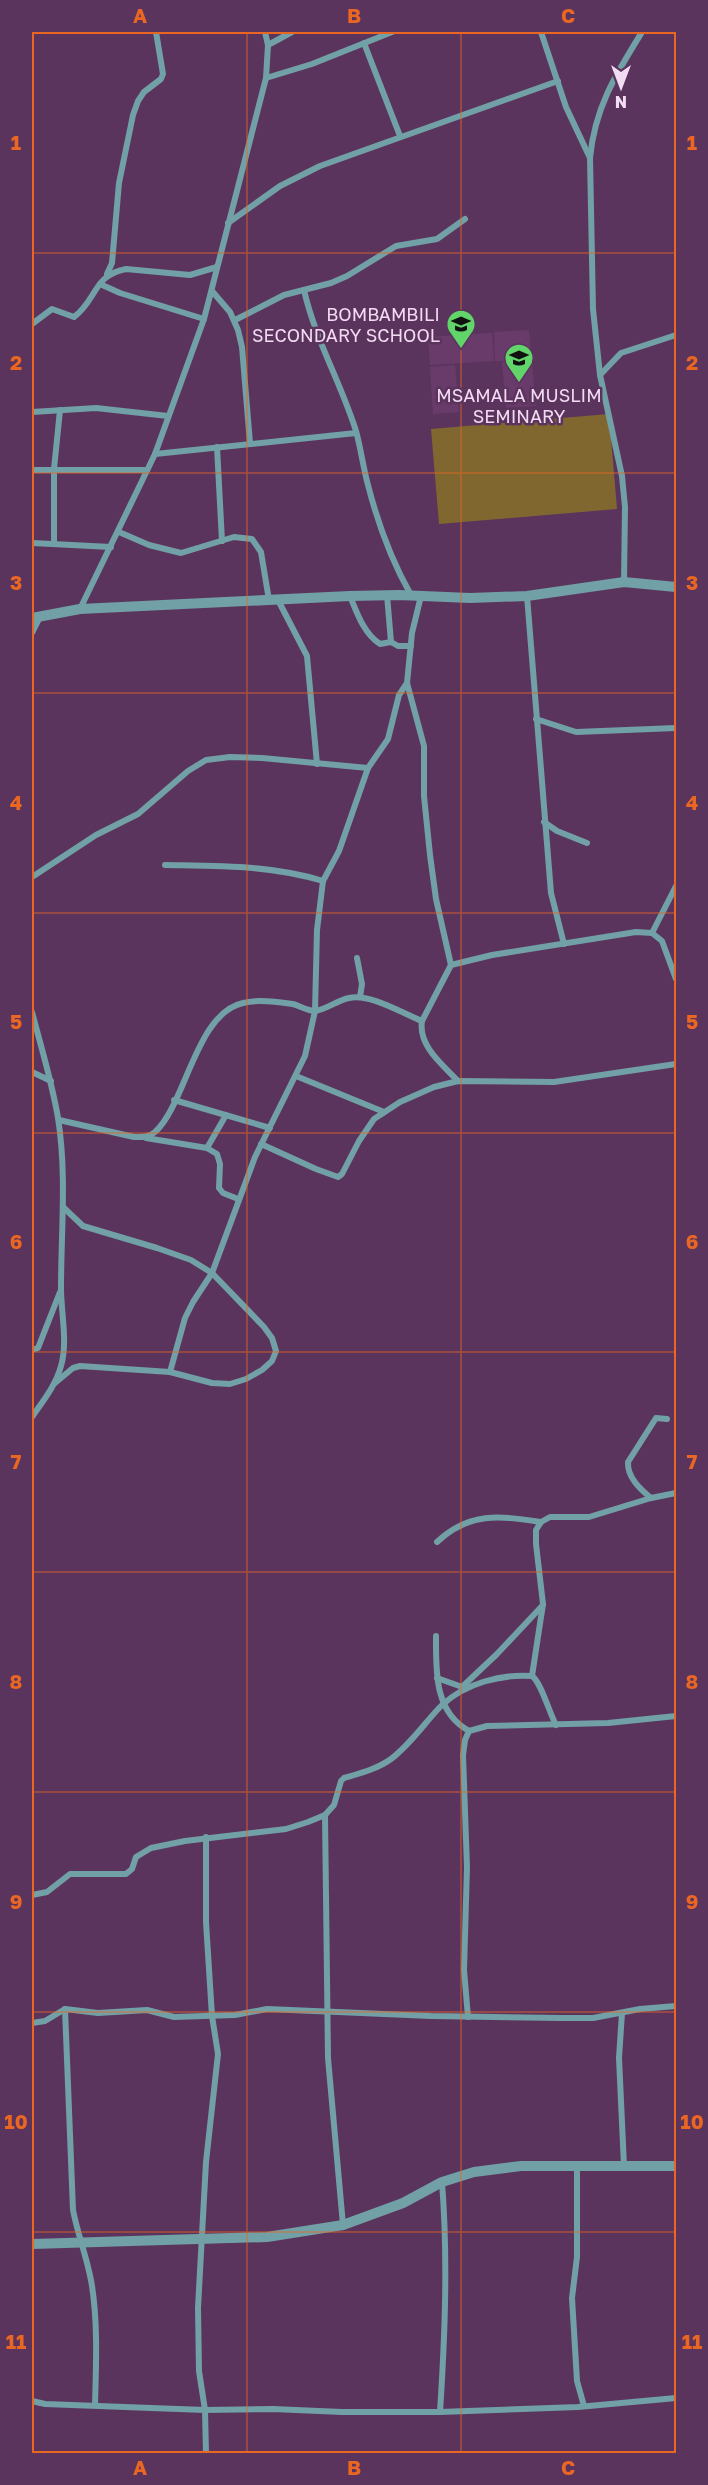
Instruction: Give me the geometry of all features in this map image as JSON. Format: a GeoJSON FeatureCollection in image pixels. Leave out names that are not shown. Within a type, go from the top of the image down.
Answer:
{"type":"FeatureCollection","features":[{"type":"Feature","properties":{"kind":"street"},"geometry":{"type":"LineString","coordinates":[[32,324],[46,311],[52,309],[74,317],[100,284],[112,263],[119,183],[133,115],[144,92],[161,79],[163,74],[156,32]]}},
{"type":"Feature","properties":{"kind":"street"},"geometry":{"type":"LineString","coordinates":[[80,609],[155,454],[204,320],[266,78],[268,45],[265,32]]}},
{"type":"Feature","properties":{"kind":"street"},"geometry":{"type":"LineString","coordinates":[[268,45],[292,32]]}},
{"type":"Feature","properties":{"kind":"street"},"geometry":{"type":"LineString","coordinates":[[266,78],[287,73],[392,32]]}},
{"type":"Feature","properties":{"kind":"street"},"geometry":{"type":"LineString","coordinates":[[541,32],[566,107],[590,158]]}},
{"type":"Feature","properties":{"kind":"street"},"geometry":{"type":"LineString","coordinates":[[624,582],[625,507],[622,476],[600,375],[592,309],[590,158],[592,136],[603,100],[642,32]]}},
{"type":"Feature","properties":{"kind":"street"},"geometry":{"type":"LineString","coordinates":[[364,43],[400,136]]}},
{"type":"Feature","properties":{"kind":"street"},"geometry":{"type":"LineString","coordinates":[[228,223],[299,175],[400,136],[558,81]]}},
{"type":"Feature","properties":{"kind":"street"},"geometry":{"type":"LineString","coordinates":[[235,320],[268,302],[347,276],[396,246],[437,239],[465,219]]}},
{"type":"Feature","properties":{"kind":"street"},"geometry":{"type":"LineString","coordinates":[[107,274],[126,269],[190,275],[217,267]]}},
{"type":"Feature","properties":{"kind":"street"},"geometry":{"type":"LineString","coordinates":[[100,284],[120,293],[204,320]]}},
{"type":"Feature","properties":{"kind":"street"},"geometry":{"type":"LineString","coordinates":[[304,290],[313,323],[356,433],[384,540],[416,596],[407,683],[424,746],[424,796],[436,899],[451,965],[422,1021],[420,1030],[423,1040],[458,1081]]}},
{"type":"Feature","properties":{"kind":"street"},"geometry":{"type":"LineString","coordinates":[[212,291],[235,320],[242,347],[250,443]]}},
{"type":"Feature","properties":{"kind":"street"},"geometry":{"type":"LineString","coordinates":[[600,375],[621,353],[676,335]]}},
{"type":"Feature","properties":{"kind":"street"},"geometry":{"type":"LineString","coordinates":[[32,412],[96,408],[168,416]]}},
{"type":"Feature","properties":{"kind":"street"},"geometry":{"type":"LineString","coordinates":[[54,543],[54,469],[60,410]]}},
{"type":"Feature","properties":{"kind":"street"},"geometry":{"type":"LineString","coordinates":[[155,454],[356,433]]}},
{"type":"Feature","properties":{"kind":"street"},"geometry":{"type":"LineString","coordinates":[[217,447],[222,541]]}},
{"type":"Feature","properties":{"kind":"street"},"geometry":{"type":"LineString","coordinates":[[32,470],[147,470]]}},
{"type":"Feature","properties":{"kind":"street"},"geometry":{"type":"LineString","coordinates":[[119,532],[149,545],[181,553],[234,537],[252,539],[261,552],[273,600],[307,656],[317,764]]}},
{"type":"Feature","properties":{"kind":"street"},"geometry":{"type":"LineString","coordinates":[[32,543],[111,547]]}},
{"type":"Feature","properties":{"kind":"street"},"geometry":{"type":"LineString","coordinates":[[32,633],[36,617],[80,609],[350,596],[470,598],[527,596],[624,582],[676,587]]}},
{"type":"Feature","properties":{"kind":"street"},"geometry":{"type":"LineString","coordinates":[[387,595],[391,642]]}},
{"type":"Feature","properties":{"kind":"street"},"geometry":{"type":"LineString","coordinates":[[350,596],[358,617],[373,639],[380,644],[391,642],[398,646],[411,646]]}},
{"type":"Feature","properties":{"kind":"street"},"geometry":{"type":"LineString","coordinates":[[527,596],[551,893],[564,944]]}},
{"type":"Feature","properties":{"kind":"street"},"geometry":{"type":"LineString","coordinates":[[170,1372],[185,1318],[212,1273],[227,1238],[238,1199],[261,1144],[296,1076],[310,1038],[315,1011],[318,919],[323,881],[339,851],[368,768],[388,739],[399,695],[407,683]]}},
{"type":"Feature","properties":{"kind":"street"},"geometry":{"type":"LineString","coordinates":[[536,719],[576,732],[676,728]]}},
{"type":"Feature","properties":{"kind":"street"},"geometry":{"type":"LineString","coordinates":[[32,877],[96,835],[138,814],[188,771],[206,760],[230,757],[262,758],[368,768]]}},
{"type":"Feature","properties":{"kind":"street"},"geometry":{"type":"LineString","coordinates":[[544,822],[557,831],[587,843]]}},
{"type":"Feature","properties":{"kind":"street"},"geometry":{"type":"LineString","coordinates":[[165,865],[263,868],[323,881]]}},
{"type":"Feature","properties":{"kind":"street"},"geometry":{"type":"LineString","coordinates":[[652,933],[676,888]]}},
{"type":"Feature","properties":{"kind":"street"},"geometry":{"type":"LineString","coordinates":[[451,965],[492,955],[636,932],[652,933],[662,941],[676,979]]}},
{"type":"Feature","properties":{"kind":"street"},"geometry":{"type":"LineString","coordinates":[[357,958],[361,976],[360,997]]}},
{"type":"Feature","properties":{"kind":"street"},"geometry":{"type":"LineString","coordinates":[[146,1137],[154,1133],[161,1124],[194,1056],[226,1009],[243,1002],[267,1001],[294,1004],[315,1011],[351,997],[360,997],[422,1021]]}},
{"type":"Feature","properties":{"kind":"street"},"geometry":{"type":"LineString","coordinates":[[32,1012],[59,1120],[63,1207],[62,1365],[55,1383],[32,1417]]}},
{"type":"Feature","properties":{"kind":"street"},"geometry":{"type":"LineString","coordinates":[[261,1144],[338,1177],[342,1174],[358,1141],[374,1119],[434,1087],[458,1081],[554,1082],[676,1064]]}},
{"type":"Feature","properties":{"kind":"street"},"geometry":{"type":"LineString","coordinates":[[32,1072],[51,1081]]}},
{"type":"Feature","properties":{"kind":"street"},"geometry":{"type":"LineString","coordinates":[[296,1076],[384,1112]]}},
{"type":"Feature","properties":{"kind":"street"},"geometry":{"type":"LineString","coordinates":[[174,1100],[270,1128]]}},
{"type":"Feature","properties":{"kind":"street"},"geometry":{"type":"LineString","coordinates":[[207,1148],[226,1115]]}},
{"type":"Feature","properties":{"kind":"street"},"geometry":{"type":"LineString","coordinates":[[59,1120],[134,1137],[207,1148],[220,1159],[219,1188],[223,1193],[238,1199]]}},
{"type":"Feature","properties":{"kind":"street"},"geometry":{"type":"LineString","coordinates":[[55,1383],[73,1368],[80,1366],[170,1372],[212,1383],[230,1384],[246,1379],[272,1361],[276,1351],[272,1338],[212,1273],[191,1260],[83,1226],[63,1207]]}},
{"type":"Feature","properties":{"kind":"street"},"geometry":{"type":"LineString","coordinates":[[32,1350],[38,1348],[43,1338],[61,1289]]}},
{"type":"Feature","properties":{"kind":"street"},"geometry":{"type":"LineString","coordinates":[[651,1498],[629,1473],[628,1462],[656,1418],[668,1419]]}},
{"type":"Feature","properties":{"kind":"street"},"geometry":{"type":"LineString","coordinates":[[532,1676],[543,1604],[536,1544],[536,1530],[541,1522],[550,1517],[589,1516],[676,1493]]}},
{"type":"Feature","properties":{"kind":"street"},"geometry":{"type":"LineString","coordinates":[[437,1542],[461,1524],[477,1518],[496,1517],[541,1522]]}},
{"type":"Feature","properties":{"kind":"street"},"geometry":{"type":"LineString","coordinates":[[32,1896],[53,1888],[70,1874],[126,1874],[141,1852],[206,1837],[286,1829],[325,1815],[334,1805],[341,1781],[393,1758],[443,1704],[464,1688],[543,1604]]}},
{"type":"Feature","properties":{"kind":"street"},"geometry":{"type":"LineString","coordinates":[[436,1636],[437,1678],[443,1704],[451,1718],[469,1731]]}},
{"type":"Feature","properties":{"kind":"street"},"geometry":{"type":"LineString","coordinates":[[437,1678],[464,1688],[484,1681],[522,1675],[532,1676],[538,1679],[556,1725]]}},
{"type":"Feature","properties":{"kind":"street"},"geometry":{"type":"LineString","coordinates":[[469,1731],[487,1726],[556,1725],[676,1716]]}},
{"type":"Feature","properties":{"kind":"street"},"geometry":{"type":"LineString","coordinates":[[468,2017],[464,1970],[467,1867],[463,1755],[469,1731]]}},
{"type":"Feature","properties":{"kind":"street"},"geometry":{"type":"LineString","coordinates":[[325,1815],[328,2058],[343,2225]]}},
{"type":"Feature","properties":{"kind":"street"},"geometry":{"type":"LineString","coordinates":[[206,1837],[206,1923],[218,2068],[210,2121],[201,2239],[198,2343],[199,2371],[205,2410],[206,2454]]}},
{"type":"Feature","properties":{"kind":"street"},"geometry":{"type":"LineString","coordinates":[[32,2023],[45,2021],[65,2009],[98,2013],[147,2010],[174,2018],[267,2009],[468,2017],[593,2018],[676,2006]]}},
{"type":"Feature","properties":{"kind":"street"},"geometry":{"type":"LineString","coordinates":[[65,2009],[72,2188],[80,2242],[88,2267],[94,2302],[95,2405]]}},
{"type":"Feature","properties":{"kind":"street"},"geometry":{"type":"LineString","coordinates":[[622,2013],[619,2058],[624,2166]]}},
{"type":"Feature","properties":{"kind":"street"},"geometry":{"type":"LineString","coordinates":[[32,2244],[267,2237],[343,2225],[403,2203],[442,2182],[474,2172],[521,2166],[676,2166]]}},
{"type":"Feature","properties":{"kind":"street"},"geometry":{"type":"LineString","coordinates":[[577,2166],[577,2257],[572,2298],[577,2381],[584,2406]]}},
{"type":"Feature","properties":{"kind":"street"},"geometry":{"type":"LineString","coordinates":[[440,2412],[446,2326],[444,2287],[447,2254],[442,2182]]}},
{"type":"Feature","properties":{"kind":"street"},"geometry":{"type":"LineString","coordinates":[[32,2401],[45,2404],[205,2410],[440,2412],[584,2406],[676,2398]]}},
{"type":"Feature","properties":{"kind":"shaded area"},"geometry":{"type":"Polygon","coordinates":[[[529,330],[536,406],[506,408],[502,362],[507,361],[495,361],[494,332],[529,330]]]}},
{"type":"Feature","properties":{"kind":"shaded area","name":"BOMBAMBILI SECONDARY SCHOOL"},"geometry":{"type":"Polygon","coordinates":[[[492,333],[494,361],[430,365],[428,337],[492,333]]]}},
{"type":"Feature","properties":{"kind":"shaded area"},"geometry":{"type":"Polygon","coordinates":[[[455,365],[459,412],[433,414],[430,367],[455,365]]]}},
{"type":"Feature","properties":{"kind":"shaded area"},"geometry":{"type":"Polygon","coordinates":[[[609,414],[617,509],[439,524],[431,429],[609,414]]]}},
{"type":"Feature","properties":{"kind":"place","name":"BOMBAMBILI SECONDARY SCHOOL"},"geometry":{"type":"Point","coordinates":[461,350]}},
{"type":"Feature","properties":{"kind":"place","name":"MSAMALA MUSLIM SEMINARY"},"geometry":{"type":"Point","coordinates":[519,384]}}]}
